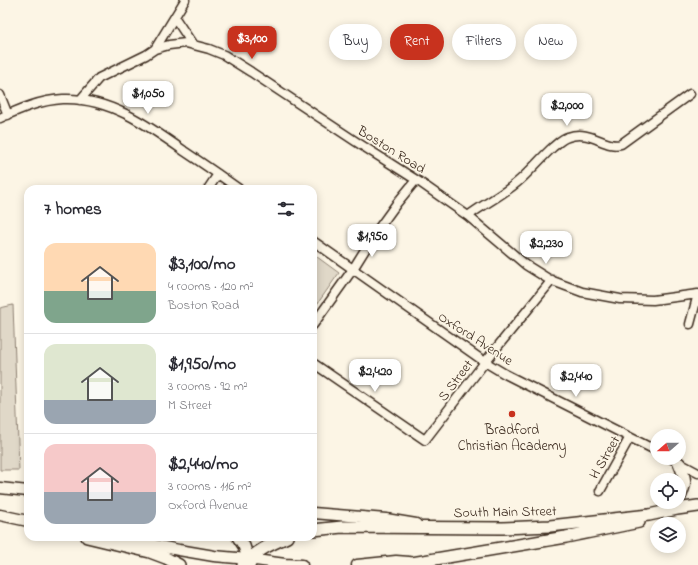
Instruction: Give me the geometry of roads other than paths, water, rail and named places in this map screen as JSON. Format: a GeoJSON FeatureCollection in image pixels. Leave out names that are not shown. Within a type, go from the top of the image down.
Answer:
{"type":"FeatureCollection","features":[{"type":"Feature","properties":{"kind":"highway","name":"South Main Street"},"geometry":{"type":"LineString","coordinates":[[686,505],[698,507]]}},
{"type":"Feature","properties":{"kind":"highway","name":"South Main Street"},"geometry":{"type":"LineString","coordinates":[[413,563],[566,537],[679,514],[698,507]]}},
{"type":"Feature","properties":{"kind":"highway","name":"South Main Street"},"geometry":{"type":"LineString","coordinates":[[440,527],[503,528],[550,526],[649,514],[663,509]]}},
{"type":"Feature","properties":{"kind":"highway"},"geometry":{"type":"LineString","coordinates":[[317,529],[342,527],[440,527]]}},
{"type":"Feature","properties":{"kind":"highway"},"geometry":{"type":"LineString","coordinates":[[104,541],[150,552],[179,565]]}},
{"type":"Feature","properties":{"kind":"highway"},"geometry":{"type":"LineString","coordinates":[[241,541],[244,546],[247,563]]}},
{"type":"Feature","properties":{"kind":"highway"},"geometry":{"type":"LineString","coordinates":[[247,563],[261,549],[278,541]]}},
{"type":"Feature","properties":{"kind":"highway"},"geometry":{"type":"LineString","coordinates":[[400,565],[413,563]]}},
{"type":"Feature","properties":{"kind":"main road"},"geometry":{"type":"LineString","coordinates":[[0,488],[24,491]]}},
{"type":"Feature","properties":{"kind":"main road","name":"South Main Street"},"geometry":{"type":"LineString","coordinates":[[317,513],[386,519],[440,527]]}},
{"type":"Feature","properties":{"kind":"main road"},"geometry":{"type":"LineString","coordinates":[[0,515],[24,520]]}},
{"type":"Feature","properties":{"kind":"main road"},"geometry":{"type":"LineString","coordinates":[[134,541],[247,563],[302,565]]}},
{"type":"Feature","properties":{"kind":"main road","name":"South Main Street"},"geometry":{"type":"LineString","coordinates":[[357,565],[396,561],[413,563]]}},
{"type":"Feature","properties":{"kind":"street"},"geometry":{"type":"LineString","coordinates":[[155,49],[185,0]]}},
{"type":"Feature","properties":{"kind":"street"},"geometry":{"type":"LineString","coordinates":[[175,18],[193,45]]}},
{"type":"Feature","properties":{"kind":"street","name":"Boston Road"},"geometry":{"type":"LineString","coordinates":[[80,100],[99,78],[155,49],[169,45],[186,43],[209,49],[224,55],[355,142],[416,180],[468,216],[526,265],[552,280],[582,292],[620,299],[653,300],[698,294]]}},
{"type":"Feature","properties":{"kind":"street"},"geometry":{"type":"LineString","coordinates":[[468,216],[506,191],[521,179],[560,141],[576,135],[588,135],[611,144],[621,144],[690,94]]}},
{"type":"Feature","properties":{"kind":"street"},"geometry":{"type":"LineString","coordinates":[[0,95],[4,116],[38,102],[64,99],[98,103],[125,113],[150,127],[233,185]]}},
{"type":"Feature","properties":{"kind":"street"},"geometry":{"type":"LineString","coordinates":[[211,185],[218,174]]}},
{"type":"Feature","properties":{"kind":"street"},"geometry":{"type":"LineString","coordinates":[[317,319],[353,269],[376,232],[416,180]]}},
{"type":"Feature","properties":{"kind":"street","name":"Oxford Avenue"},"geometry":{"type":"LineString","coordinates":[[317,244],[485,362],[505,374],[650,447]]}},
{"type":"Feature","properties":{"kind":"street","name":"S Street"},"geometry":{"type":"LineString","coordinates":[[317,366],[425,440],[485,362],[552,280]]}},
{"type":"Feature","properties":{"kind":"street"},"geometry":{"type":"LineString","coordinates":[[690,324],[698,294]]}},
{"type":"Feature","properties":{"kind":"street","name":"H Street"},"geometry":{"type":"LineString","coordinates":[[600,491],[630,437]]}},
{"type":"Feature","properties":{"kind":"street"},"geometry":{"type":"LineString","coordinates":[[684,465],[698,473]]}},
{"type":"Feature","properties":{"kind":"place","name":"Bradford Christian Academy"},"geometry":{"type":"Point","coordinates":[512,414]}}]}
